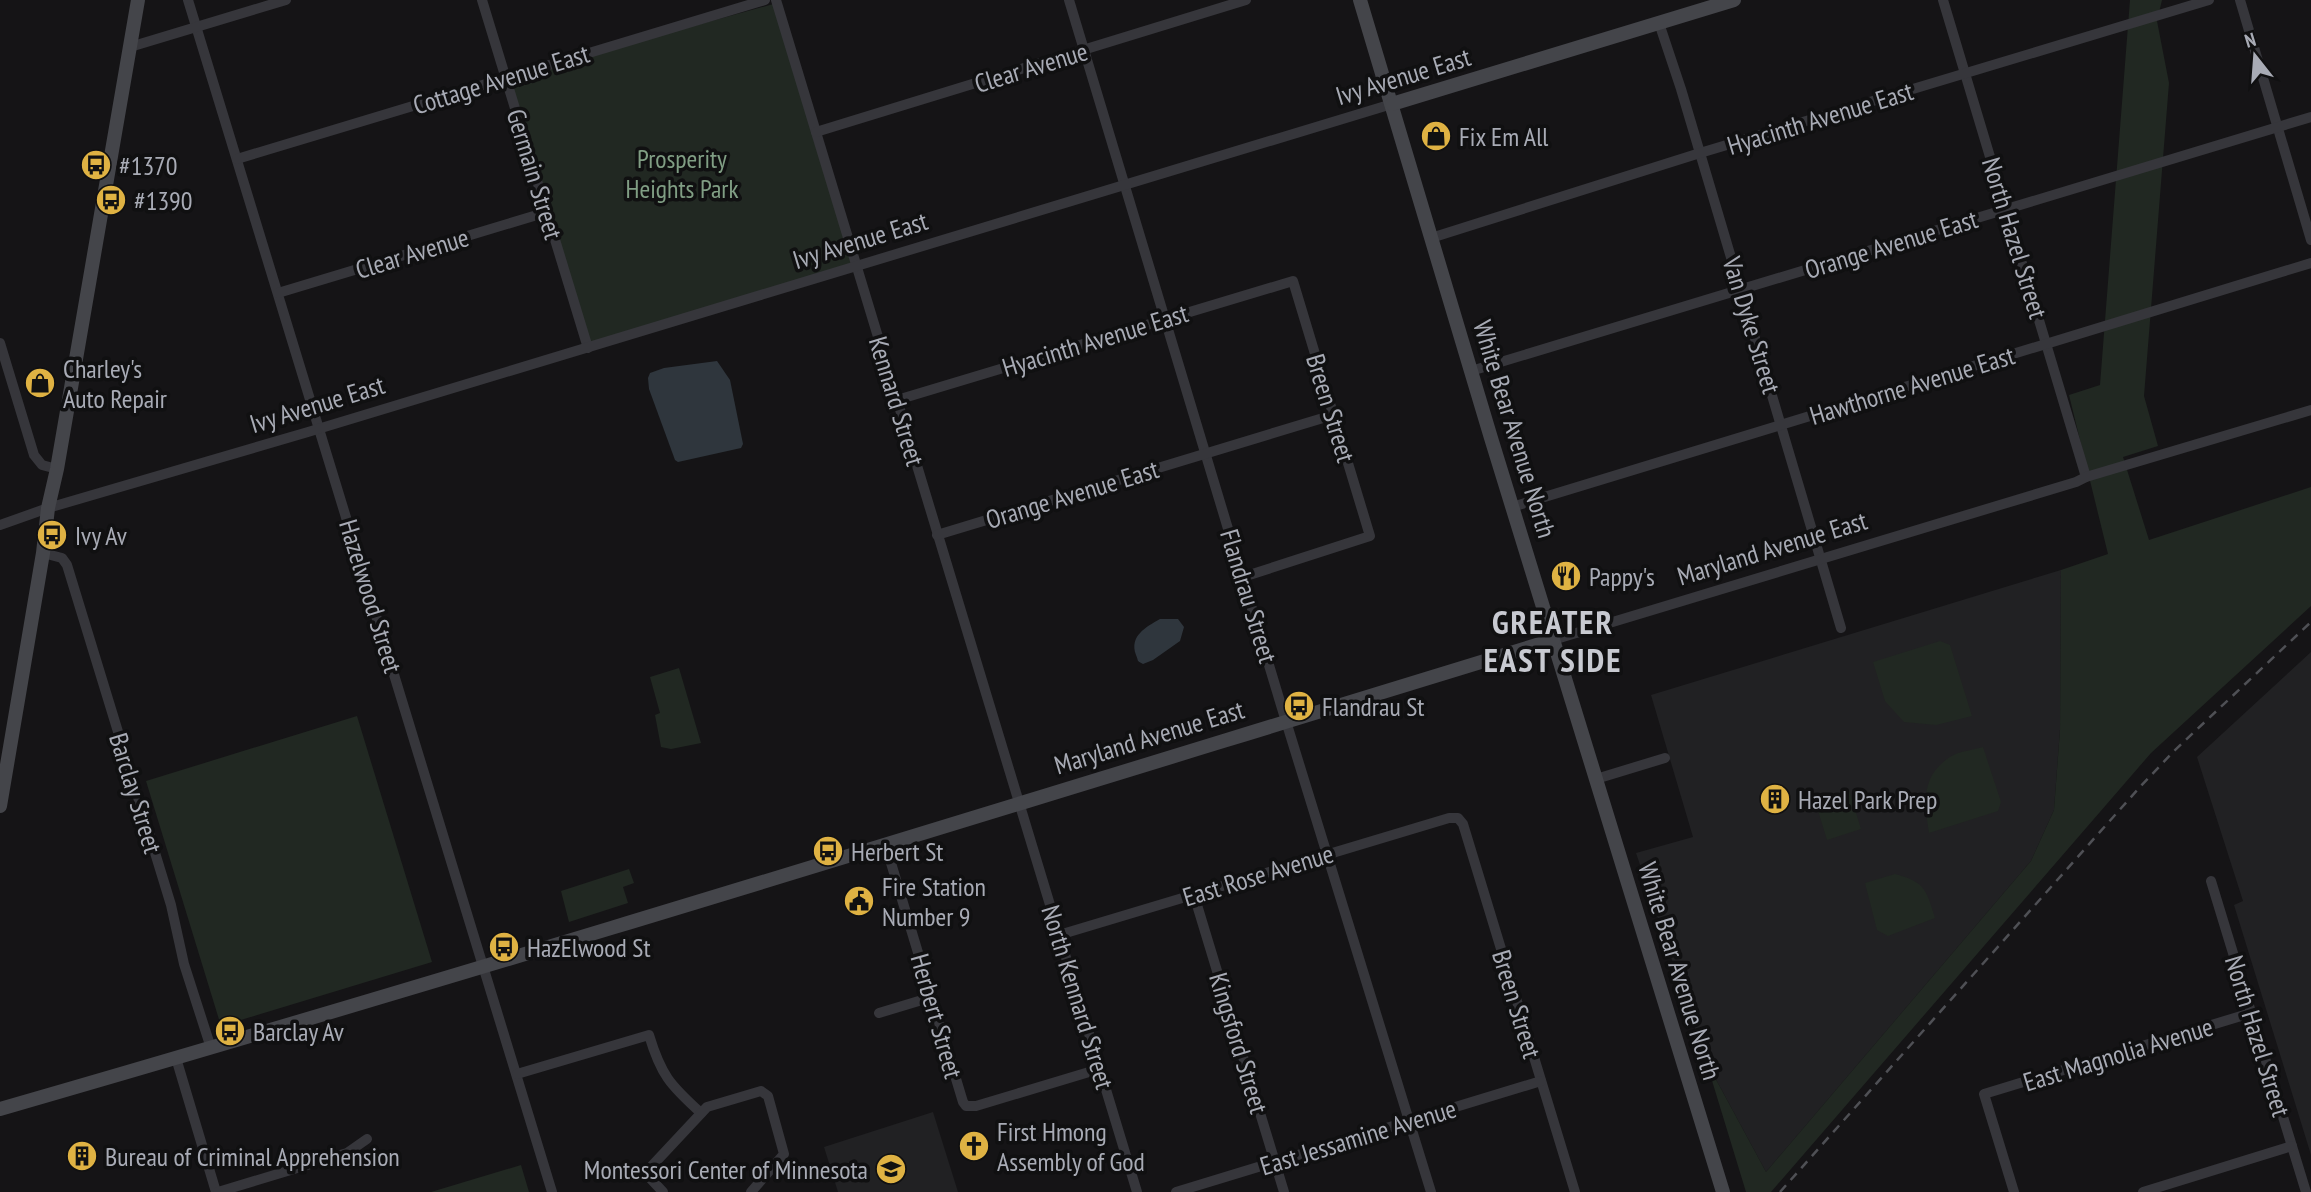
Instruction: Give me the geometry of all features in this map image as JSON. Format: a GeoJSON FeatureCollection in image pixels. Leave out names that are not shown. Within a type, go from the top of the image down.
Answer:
{"type":"FeatureCollection","features":[{"type":"Feature","properties":{"kind":"main road"},"geometry":{"type":"LineString","coordinates":[[0,806],[43,553],[48,508],[138,0]]}},
{"type":"Feature","properties":{"kind":"main road","name":"White Bear Avenue North"},"geometry":{"type":"LineString","coordinates":[[1360,0],[1723,1192]]}},
{"type":"Feature","properties":{"kind":"main road","name":"Ivy Avenue East"},"geometry":{"type":"LineString","coordinates":[[1392,104],[1734,0]]}},
{"type":"Feature","properties":{"kind":"main road","name":"Maryland Avenue East"},"geometry":{"type":"LineString","coordinates":[[0,1109],[484,966],[1553,640]]}},
{"type":"Feature","properties":{"kind":"street","name":"Hazelwood Street"},"geometry":{"type":"LineString","coordinates":[[188,0],[552,1192]]}},
{"type":"Feature","properties":{"kind":"street"},"geometry":{"type":"LineString","coordinates":[[130,47],[286,0]]}},
{"type":"Feature","properties":{"kind":"street","name":"Germain Street"},"geometry":{"type":"LineString","coordinates":[[482,0],[588,348]]}},
{"type":"Feature","properties":{"kind":"street","name":"Cottage Avenue East"},"geometry":{"type":"LineString","coordinates":[[237,159],[765,0]]}},
{"type":"Feature","properties":{"kind":"street","name":"Kennard Street"},"geometry":{"type":"LineString","coordinates":[[776,0],[1018,803]]}},
{"type":"Feature","properties":{"kind":"street","name":"Flandrau Street"},"geometry":{"type":"LineString","coordinates":[[1069,0],[1431,1192]]}},
{"type":"Feature","properties":{"kind":"street","name":"Clear Avenue"},"geometry":{"type":"LineString","coordinates":[[816,132],[1246,0]]}},
{"type":"Feature","properties":{"kind":"street","name":"North Hazel Street"},"geometry":{"type":"LineString","coordinates":[[1943,0],[2086,477]]}},
{"type":"Feature","properties":{"kind":"street","name":"Hyacinth Avenue East"},"geometry":{"type":"LineString","coordinates":[[1431,238],[1700,153],[2209,0]]}},
{"type":"Feature","properties":{"kind":"street"},"geometry":{"type":"LineString","coordinates":[[2240,0],[2311,240]]}},
{"type":"Feature","properties":{"kind":"street","name":"Van Dyke Street"},"geometry":{"type":"LineString","coordinates":[[1659,23],[1841,628]]}},
{"type":"Feature","properties":{"kind":"street","name":"Ivy Avenue East"},"geometry":{"type":"LineString","coordinates":[[0,525],[48,508],[320,429],[1392,104]]}},
{"type":"Feature","properties":{"kind":"street","name":"Orange Avenue East"},"geometry":{"type":"LineString","coordinates":[[1471,370],[2311,117]]}},
{"type":"Feature","properties":{"kind":"street","name":"Clear Avenue"},"geometry":{"type":"LineString","coordinates":[[278,293],[547,212]]}},
{"type":"Feature","properties":{"kind":"street","name":"Hawthorne Avenue East"},"geometry":{"type":"LineString","coordinates":[[1513,507],[2311,263]]}},
{"type":"Feature","properties":{"kind":"street","name":"Hyacinth Avenue East"},"geometry":{"type":"LineString","coordinates":[[897,400],[1293,281]]}},
{"type":"Feature","properties":{"kind":"street","name":"Breen Street"},"geometry":{"type":"LineString","coordinates":[[1243,576],[1370,536],[1293,281]]}},
{"type":"Feature","properties":{"kind":"street"},"geometry":{"type":"LineString","coordinates":[[0,342],[34,455],[42,466],[57,469]]}},
{"type":"Feature","properties":{"kind":"street","name":"Maryland Avenue East"},"geometry":{"type":"LineString","coordinates":[[1553,640],[2311,410]]}},
{"type":"Feature","properties":{"kind":"street","name":"Orange Avenue East"},"geometry":{"type":"LineString","coordinates":[[937,535],[1333,415]]}},
{"type":"Feature","properties":{"kind":"street","name":"Barclay Street"},"geometry":{"type":"LineString","coordinates":[[43,553],[62,558],[67,565],[171,905],[184,964],[211,1048]]}},
{"type":"Feature","properties":{"kind":"street"},"geometry":{"type":"LineString","coordinates":[[1596,779],[1665,758]]}},
{"type":"Feature","properties":{"kind":"street","name":"North Kennard Street"},"geometry":{"type":"LineString","coordinates":[[1018,803],[1137,1192]]}},
{"type":"Feature","properties":{"kind":"street","name":"East Rose Avenue"},"geometry":{"type":"LineString","coordinates":[[1059,935],[1449,818],[1458,818]]}},
{"type":"Feature","properties":{"kind":"street","name":"Breen Street"},"geometry":{"type":"LineString","coordinates":[[1458,818],[1464,824],[1575,1192]]}},
{"type":"Feature","properties":{"kind":"street","name":"Herbert Street"},"geometry":{"type":"LineString","coordinates":[[885,843],[960,1096],[966,1106],[976,1106],[1099,1069]]}},
{"type":"Feature","properties":{"kind":"street","name":"North Hazel Street"},"geometry":{"type":"LineString","coordinates":[[2211,881],[2306,1192]]}},
{"type":"Feature","properties":{"kind":"street","name":"Kingsford Street"},"geometry":{"type":"LineString","coordinates":[[1194,895],[1284,1192]]}},
{"type":"Feature","properties":{"kind":"street"},"geometry":{"type":"LineString","coordinates":[[879,1013],[932,997]]}},
{"type":"Feature","properties":{"kind":"street","name":"East Magnolia Avenue"},"geometry":{"type":"LineString","coordinates":[[2014,1192],[1984,1094],[2251,1013]]}},
{"type":"Feature","properties":{"kind":"street"},"geometry":{"type":"LineString","coordinates":[[517,1074],[649,1035],[665,1077],[701,1113]]}},
{"type":"Feature","properties":{"kind":"street"},"geometry":{"type":"LineString","coordinates":[[176,1059],[217,1192],[347,1153],[367,1139]]}},
{"type":"Feature","properties":{"kind":"street","name":"East Jessamine Avenue"},"geometry":{"type":"LineString","coordinates":[[1176,1192],[1541,1081]]}},
{"type":"Feature","properties":{"kind":"street"},"geometry":{"type":"LineString","coordinates":[[663,1192],[650,1178],[649,1169],[701,1113],[714,1104],[761,1091],[768,1096],[785,1149],[784,1154],[751,1192]]}},
{"type":"Feature","properties":{"kind":"street"},"geometry":{"type":"LineString","coordinates":[[2143,1192],[2292,1146]]}},
{"type":"Feature","properties":{"kind":"shaded area"},"geometry":{"type":"Polygon","coordinates":[[[717,361],[730,380],[743,444],[741,448],[678,462],[649,389],[648,378],[650,373],[664,368],[717,361]]]}},
{"type":"Feature","properties":{"kind":"shaded area"},"geometry":{"type":"Polygon","coordinates":[[[2061,570],[2060,730],[2054,810],[2031,861],[1766,1172],[1706,1061],[1636,853],[1693,837],[1651,695],[2061,570]]]}},
{"type":"Feature","properties":{"kind":"shaded area"},"geometry":{"type":"Polygon","coordinates":[[[1160,619],[1178,619],[1184,627],[1180,641],[1143,664],[1138,660],[1135,642],[1140,633],[1160,619]]]}},
{"type":"Feature","properties":{"kind":"shaded area"},"geometry":{"type":"Polygon","coordinates":[[[2311,652],[2311,1155],[2234,905],[2243,901],[2197,757],[2311,652]]]}},
{"type":"Feature","properties":{"kind":"shaded area","name":"Montessori Center of Minnesota"},"geometry":{"type":"Polygon","coordinates":[[[933,1112],[958,1192],[838,1192],[824,1147],[933,1112]]]}},
{"type":"Feature","properties":{"kind":"green space"},"geometry":{"type":"Polygon","coordinates":[[[2130,0],[2162,0],[2157,21],[2169,83],[2144,396],[2158,446],[2123,457],[2149,540],[2311,487],[2311,606],[2151,753],[1771,1192],[1746,1192],[1706,1061],[1766,1172],[2031,861],[2054,810],[2060,730],[2061,570],[2108,554],[2069,395],[2100,385],[2130,0]]]}},
{"type":"Feature","properties":{"kind":"green space","name":"Prosperity Heights Park"},"geometry":{"type":"Polygon","coordinates":[[[777,3],[856,266],[588,348],[506,78],[777,3]]]}},
{"type":"Feature","properties":{"kind":"green space"},"geometry":{"type":"Polygon","coordinates":[[[1940,641],[1950,645],[1972,716],[1936,725],[1904,722],[1885,701],[1873,662],[1940,641]]]}},
{"type":"Feature","properties":{"kind":"green space"},"geometry":{"type":"Polygon","coordinates":[[[679,668],[701,743],[671,749],[661,747],[655,715],[660,713],[650,677],[679,668]]]}},
{"type":"Feature","properties":{"kind":"green space"},"geometry":{"type":"Polygon","coordinates":[[[357,716],[432,962],[221,1026],[146,781],[357,716]]]}},
{"type":"Feature","properties":{"kind":"green space"},"geometry":{"type":"Polygon","coordinates":[[[1983,747],[2001,802],[1998,811],[1929,833],[1926,800],[1929,781],[1934,773],[1954,755],[1983,747]]]}},
{"type":"Feature","properties":{"kind":"green space"},"geometry":{"type":"Polygon","coordinates":[[[1849,790],[1861,829],[1827,840],[1815,801],[1849,790]]]}},
{"type":"Feature","properties":{"kind":"green space"},"geometry":{"type":"Polygon","coordinates":[[[629,869],[634,883],[623,887],[628,903],[569,922],[561,891],[629,869]]]}},
{"type":"Feature","properties":{"kind":"green space"},"geometry":{"type":"Polygon","coordinates":[[[1895,874],[1913,880],[1923,888],[1935,918],[1888,936],[1877,930],[1865,883],[1895,874]]]}},
{"type":"Feature","properties":{"kind":"green space"},"geometry":{"type":"Polygon","coordinates":[[[521,1165],[529,1192],[431,1192],[521,1165]]]}},
{"type":"Feature","properties":{"kind":"railway"},"geometry":{"type":"LineString","coordinates":[[1780,1192],[2139,788],[2174,751],[2311,622]]}},
{"type":"Feature","properties":{"kind":"place","name":"Fix Em All"},"geometry":{"type":"Point","coordinates":[1436,136]}},
{"type":"Feature","properties":{"kind":"place","name":"#1370"},"geometry":{"type":"Point","coordinates":[96,165]}},
{"type":"Feature","properties":{"kind":"place","name":"#1390"},"geometry":{"type":"Point","coordinates":[111,200]}},
{"type":"Feature","properties":{"kind":"place","name":"Charley's Auto Repair"},"geometry":{"type":"Point","coordinates":[40,383]}},
{"type":"Feature","properties":{"kind":"place","name":"Ivy Av"},"geometry":{"type":"Point","coordinates":[52,535]}},
{"type":"Feature","properties":{"kind":"place","name":"Pappy's"},"geometry":{"type":"Point","coordinates":[1566,576]}},
{"type":"Feature","properties":{"kind":"place","name":"Flandrau St"},"geometry":{"type":"Point","coordinates":[1299,706]}},
{"type":"Feature","properties":{"kind":"place","name":"Hazel Park Prep"},"geometry":{"type":"Point","coordinates":[1775,799]}},
{"type":"Feature","properties":{"kind":"place","name":"Herbert St"},"geometry":{"type":"Point","coordinates":[828,851]}},
{"type":"Feature","properties":{"kind":"place","name":"Fire Station Number 9"},"geometry":{"type":"Point","coordinates":[859,901]}},
{"type":"Feature","properties":{"kind":"place","name":"HazElwood St"},"geometry":{"type":"Point","coordinates":[504,947]}},
{"type":"Feature","properties":{"kind":"place","name":"Barclay Av"},"geometry":{"type":"Point","coordinates":[230,1031]}},
{"type":"Feature","properties":{"kind":"place","name":"First Hmong Assembly of God"},"geometry":{"type":"Point","coordinates":[974,1146]}},
{"type":"Feature","properties":{"kind":"place","name":"Bureau of Criminal Apprehension"},"geometry":{"type":"Point","coordinates":[82,1156]}},
{"type":"Feature","properties":{"kind":"place","name":"Montessori Center of Minnesota"},"geometry":{"type":"Point","coordinates":[891,1169]}},
{"type":"Feature","properties":{"kind":"district","name":"GREATER EAST SIDE"},"geometry":{"type":"Point","coordinates":[1553,640]}}]}
